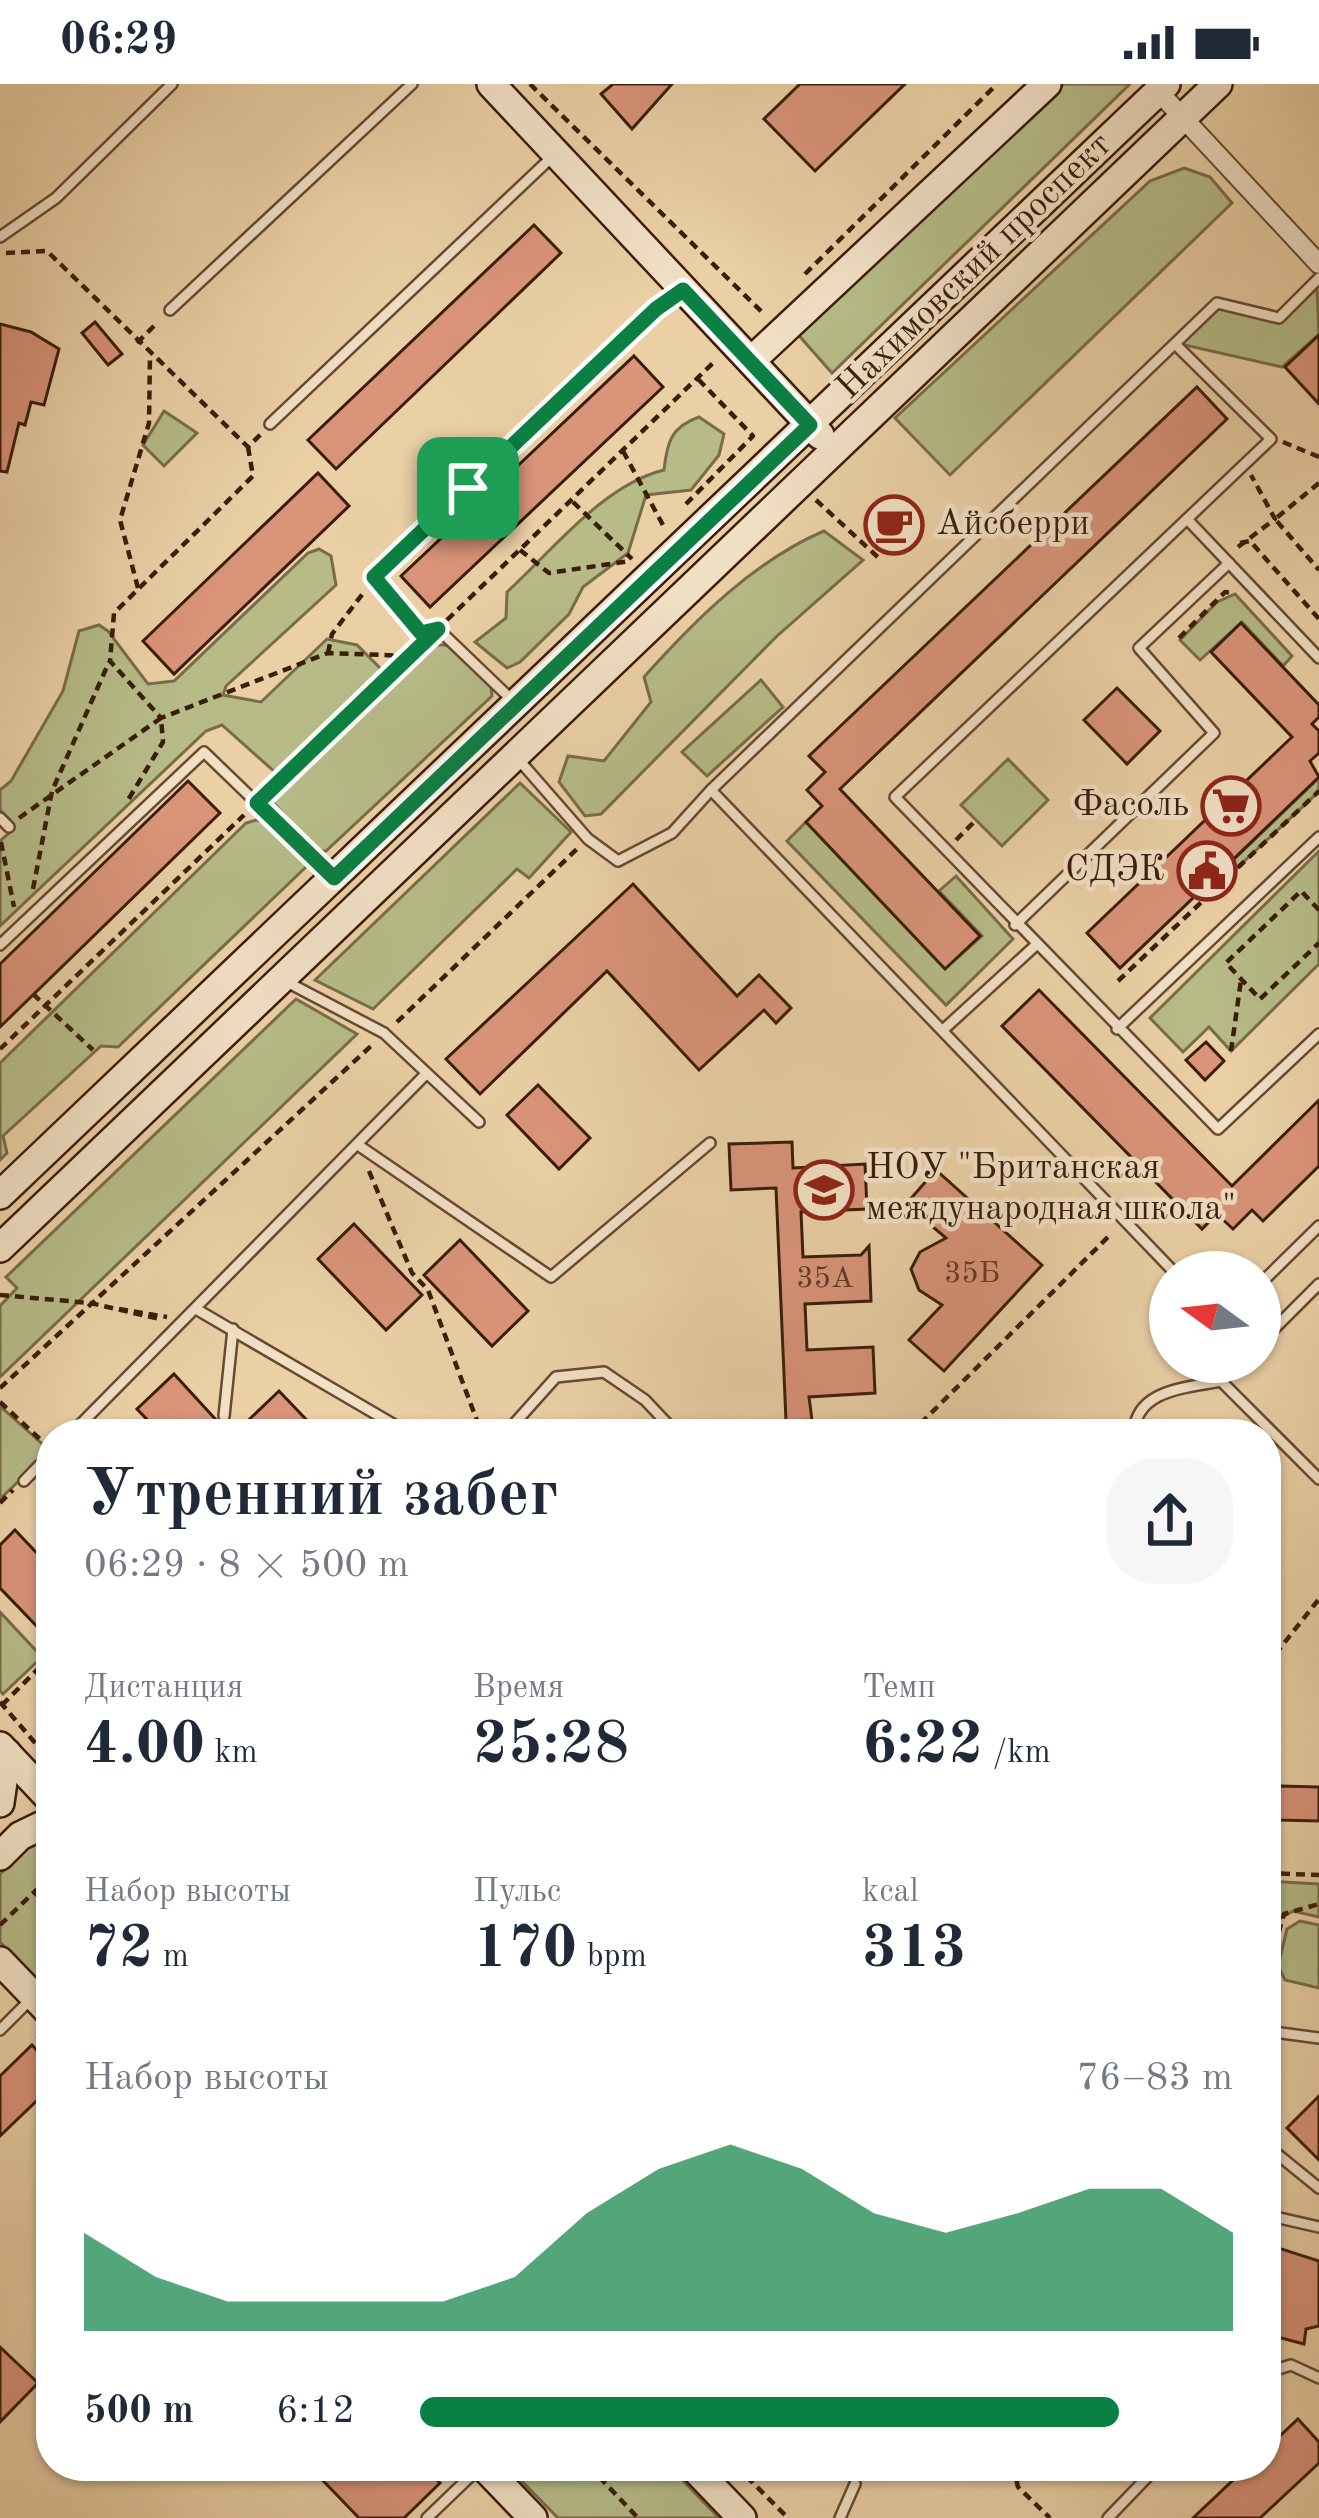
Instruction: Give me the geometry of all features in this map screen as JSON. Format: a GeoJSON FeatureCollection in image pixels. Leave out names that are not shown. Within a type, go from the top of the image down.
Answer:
{"type":"FeatureCollection","features":[{"type":"Feature","properties":{"kind":"main road"},"geometry":{"type":"LineString","coordinates":[[490,84],[835,452]]}},
{"type":"Feature","properties":{"kind":"main road"},"geometry":{"type":"LineString","coordinates":[[742,352],[1047,84]]}},
{"type":"Feature","properties":{"kind":"main road","name":"Нахимовский проспект"},"geometry":{"type":"LineString","coordinates":[[0,1248],[1218,84]]}},
{"type":"Feature","properties":{"kind":"main road","name":"Нахимовский проспект"},"geometry":{"type":"LineString","coordinates":[[0,1196],[1162,88]]}},
{"type":"Feature","properties":{"kind":"main road"},"geometry":{"type":"LineString","coordinates":[[4,1749],[36,1784]]}},
{"type":"Feature","properties":{"kind":"main road"},"geometry":{"type":"LineString","coordinates":[[0,1803],[4,1749]]}},
{"type":"Feature","properties":{"kind":"main road"},"geometry":{"type":"LineString","coordinates":[[0,1856],[20,1836],[36,1828]]}},
{"type":"Feature","properties":{"kind":"main road"},"geometry":{"type":"LineString","coordinates":[[0,1961],[36,1999]]}},
{"type":"Feature","properties":{"kind":"main road"},"geometry":{"type":"LineString","coordinates":[[497,2481],[533,2518]]}},
{"type":"Feature","properties":{"kind":"main road"},"geometry":{"type":"LineString","coordinates":[[712,2481],[742,2518]]}},
{"type":"Feature","properties":{"kind":"street"},"geometry":{"type":"LineString","coordinates":[[1162,88],[1318,264]]}},
{"type":"Feature","properties":{"kind":"lane"},"geometry":{"type":"LineString","coordinates":[[0,237],[56,198],[172,84]]}},
{"type":"Feature","properties":{"kind":"lane"},"geometry":{"type":"LineString","coordinates":[[170,310],[412,84]]}},
{"type":"Feature","properties":{"kind":"lane"},"geometry":{"type":"LineString","coordinates":[[270,424],[540,162],[556,154]]}},
{"type":"Feature","properties":{"kind":"lane"},"geometry":{"type":"LineString","coordinates":[[516,756],[588,839],[618,861],[672,833],[711,790],[1217,303],[1279,319],[1318,264]]}},
{"type":"Feature","properties":{"kind":"lane"},"geometry":{"type":"LineString","coordinates":[[516,704],[438,629],[421,633],[374,577],[656,309],[683,290]]}},
{"type":"Feature","properties":{"kind":"lane"},"geometry":{"type":"LineString","coordinates":[[1175,344],[1271,439],[895,797],[1218,1129],[1319,1034]]}},
{"type":"Feature","properties":{"kind":"lane"},"geometry":{"type":"LineString","coordinates":[[1187,520],[1319,658]]}},
{"type":"Feature","properties":{"kind":"lane"},"geometry":{"type":"LineString","coordinates":[[1016,925],[1214,733],[1139,648],[1229,563]]}},
{"type":"Feature","properties":{"kind":"lane"},"geometry":{"type":"LineString","coordinates":[[0,945],[100,845],[204,752],[334,878]]}},
{"type":"Feature","properties":{"kind":"lane"},"geometry":{"type":"LineString","coordinates":[[711,790],[1154,1251]]}},
{"type":"Feature","properties":{"kind":"lane"},"geometry":{"type":"LineString","coordinates":[[0,818],[9,827]]}},
{"type":"Feature","properties":{"kind":"lane"},"geometry":{"type":"LineString","coordinates":[[1117,1029],[1319,837]]}},
{"type":"Feature","properties":{"kind":"lane"},"geometry":{"type":"LineString","coordinates":[[943,1030],[1036,945]]}},
{"type":"Feature","properties":{"kind":"lane"},"geometry":{"type":"LineString","coordinates":[[282,979],[384,1033],[479,1122]]}},
{"type":"Feature","properties":{"kind":"lane"},"geometry":{"type":"LineString","coordinates":[[85,1419],[425,1075]]}},
{"type":"Feature","properties":{"kind":"lane"},"geometry":{"type":"LineString","coordinates":[[358,1145],[551,1277],[710,1143]]}},
{"type":"Feature","properties":{"kind":"lane"},"geometry":{"type":"LineString","coordinates":[[1281,1263],[1319,1226]]}},
{"type":"Feature","properties":{"kind":"lane"},"geometry":{"type":"LineString","coordinates":[[1281,1322],[1319,1284]]}},
{"type":"Feature","properties":{"kind":"lane"},"geometry":{"type":"LineString","coordinates":[[196,1309],[385,1419]]}},
{"type":"Feature","properties":{"kind":"lane"},"geometry":{"type":"LineString","coordinates":[[224,1416],[233,1329]]}},
{"type":"Feature","properties":{"kind":"lane"},"geometry":{"type":"LineString","coordinates":[[518,1419],[556,1377],[604,1372],[645,1400],[663,1419]]}},
{"type":"Feature","properties":{"kind":"lane"},"geometry":{"type":"LineString","coordinates":[[1136,1419],[1158,1394],[1211,1383]]}},
{"type":"Feature","properties":{"kind":"lane"},"geometry":{"type":"LineString","coordinates":[[1223,1383],[1259,1419]]}},
{"type":"Feature","properties":{"kind":"lane"},"geometry":{"type":"LineString","coordinates":[[1281,1441],[1319,1479]]}},
{"type":"Feature","properties":{"kind":"lane"},"geometry":{"type":"LineString","coordinates":[[23,1481],[36,1467]]}},
{"type":"Feature","properties":{"kind":"lane"},"geometry":{"type":"LineString","coordinates":[[0,2030],[36,2010]]}},
{"type":"Feature","properties":{"kind":"lane"},"geometry":{"type":"LineString","coordinates":[[1281,2033],[1319,2038]]}},
{"type":"Feature","properties":{"kind":"lane"},"geometry":{"type":"LineString","coordinates":[[1281,2157],[1319,2188]]}},
{"type":"Feature","properties":{"kind":"lane"},"geometry":{"type":"LineString","coordinates":[[1281,2218],[1319,2227]]}},
{"type":"Feature","properties":{"kind":"lane"},"geometry":{"type":"LineString","coordinates":[[1281,2369],[1291,2366],[1319,2378]]}},
{"type":"Feature","properties":{"kind":"lane"},"geometry":{"type":"LineString","coordinates":[[427,2518],[466,2481]]}},
{"type":"Feature","properties":{"kind":"lane"},"geometry":{"type":"LineString","coordinates":[[1108,2518],[1144,2481]]}},
{"type":"Feature","properties":{"kind":"lane"},"geometry":{"type":"LineString","coordinates":[[840,2518],[855,2484]]}},
{"type":"Feature","properties":{"kind":"path"},"geometry":{"type":"LineString","coordinates":[[0,1049],[698,379],[742,352],[764,314],[530,84]]}},
{"type":"Feature","properties":{"kind":"path"},"geometry":{"type":"LineString","coordinates":[[797,281],[997,84]]}},
{"type":"Feature","properties":{"kind":"path"},"geometry":{"type":"LineString","coordinates":[[0,254],[47,251],[248,447],[253,476],[114,613],[110,661],[52,790],[28,918]]}},
{"type":"Feature","properties":{"kind":"path"},"geometry":{"type":"LineString","coordinates":[[137,343],[170,310]]}},
{"type":"Feature","properties":{"kind":"path"},"geometry":{"type":"LineString","coordinates":[[138,588],[120,520],[149,423],[150,355]]}},
{"type":"Feature","properties":{"kind":"path"},"geometry":{"type":"LineString","coordinates":[[652,538],[753,436],[698,379]]}},
{"type":"Feature","properties":{"kind":"path"},"geometry":{"type":"LineString","coordinates":[[248,447],[270,424]]}},
{"type":"Feature","properties":{"kind":"path"},"geometry":{"type":"LineString","coordinates":[[1271,439],[1319,457]]}},
{"type":"Feature","properties":{"kind":"path"},"geometry":{"type":"LineString","coordinates":[[623,451],[664,526]]}},
{"type":"Feature","properties":{"kind":"path"},"geometry":{"type":"LineString","coordinates":[[1245,465],[1275,518],[1319,569]]}},
{"type":"Feature","properties":{"kind":"path"},"geometry":{"type":"LineString","coordinates":[[1319,483],[1239,544],[1250,542],[1263,553],[1319,619]]}},
{"type":"Feature","properties":{"kind":"path"},"geometry":{"type":"LineString","coordinates":[[816,500],[882,561]]}},
{"type":"Feature","properties":{"kind":"path"},"geometry":{"type":"LineString","coordinates":[[572,501],[630,561]]}},
{"type":"Feature","properties":{"kind":"path"},"geometry":{"type":"LineString","coordinates":[[520,550],[549,573],[630,561],[641,550]]}},
{"type":"Feature","properties":{"kind":"path"},"geometry":{"type":"LineString","coordinates":[[328,653],[332,634],[374,577]]}},
{"type":"Feature","properties":{"kind":"path"},"geometry":{"type":"LineString","coordinates":[[1179,638],[1226,592],[1235,594]]}},
{"type":"Feature","properties":{"kind":"path"},"geometry":{"type":"LineString","coordinates":[[9,827],[52,790],[160,718],[328,653],[410,656]]}},
{"type":"Feature","properties":{"kind":"path"},"geometry":{"type":"LineString","coordinates":[[100,845],[163,742],[160,718],[110,661]]}},
{"type":"Feature","properties":{"kind":"path"},"geometry":{"type":"LineString","coordinates":[[1118,981],[1319,791]]}},
{"type":"Feature","properties":{"kind":"path"},"geometry":{"type":"LineString","coordinates":[[945,851],[977,819]]}},
{"type":"Feature","properties":{"kind":"path"},"geometry":{"type":"LineString","coordinates":[[0,836],[18,928]]}},
{"type":"Feature","properties":{"kind":"path"},"geometry":{"type":"LineString","coordinates":[[0,1388],[588,839]]}},
{"type":"Feature","properties":{"kind":"path"},"geometry":{"type":"LineString","coordinates":[[1319,910],[1301,891],[1226,963],[1260,999],[1319,943]]}},
{"type":"Feature","properties":{"kind":"path"},"geometry":{"type":"LineString","coordinates":[[1231,1051],[1241,980]]}},
{"type":"Feature","properties":{"kind":"path"},"geometry":{"type":"LineString","coordinates":[[34,994],[93,1050]]}},
{"type":"Feature","properties":{"kind":"path"},"geometry":{"type":"LineString","coordinates":[[358,1145],[412,1273],[428,1291],[476,1419]]}},
{"type":"Feature","properties":{"kind":"path"},"geometry":{"type":"LineString","coordinates":[[925,1419],[1125,1220]]}},
{"type":"Feature","properties":{"kind":"path"},"geometry":{"type":"LineString","coordinates":[[0,1295],[90,1303],[183,1323]]}},
{"type":"Feature","properties":{"kind":"path"},"geometry":{"type":"LineString","coordinates":[[0,1402],[36,1437]]}},
{"type":"Feature","properties":{"kind":"path"},"geometry":{"type":"LineString","coordinates":[[1281,1647],[1319,1599]]}},
{"type":"Feature","properties":{"kind":"path"},"geometry":{"type":"LineString","coordinates":[[36,1670],[1,1704],[36,1744]]}},
{"type":"Feature","properties":{"kind":"path"},"geometry":{"type":"LineString","coordinates":[[1281,1874],[1319,1875]]}},
{"type":"Feature","properties":{"kind":"path"},"geometry":{"type":"LineString","coordinates":[[0,1925],[34,1892]]}},
{"type":"Feature","properties":{"kind":"path"},"geometry":{"type":"LineString","coordinates":[[1281,1924],[1284,1914],[1319,1904]]}},
{"type":"Feature","properties":{"kind":"path"},"geometry":{"type":"LineString","coordinates":[[603,2481],[638,2518]]}},
{"type":"Feature","properties":{"kind":"path"},"geometry":{"type":"LineString","coordinates":[[751,2481],[788,2518]]}},
{"type":"Feature","properties":{"kind":"path"},"geometry":{"type":"LineString","coordinates":[[1017,2481],[1050,2518]]}},
{"type":"Feature","properties":{"kind":"green space"},"geometry":{"type":"Polygon","coordinates":[[[1064,84],[1130,84],[832,373],[795,331],[1064,84]]]}},
{"type":"Feature","properties":{"kind":"green space"},"geometry":{"type":"Polygon","coordinates":[[[1184,168],[1210,177],[1232,203],[950,475],[895,418],[1150,181],[1184,168]]]}},
{"type":"Feature","properties":{"kind":"green space"},"geometry":{"type":"Polygon","coordinates":[[[1317,288],[1319,334],[1282,367],[1180,344],[1218,307],[1282,321],[1317,288]]]}},
{"type":"Feature","properties":{"kind":"green space"},"geometry":{"type":"Polygon","coordinates":[[[164,411],[197,433],[164,466],[143,445],[164,411]]]}},
{"type":"Feature","properties":{"kind":"green space"},"geometry":{"type":"Polygon","coordinates":[[[699,417],[724,434],[719,455],[691,490],[646,495],[628,553],[583,587],[569,614],[520,662],[507,668],[475,642],[506,618],[507,592],[600,504],[620,489],[664,470],[672,437],[699,417]]]}},
{"type":"Feature","properties":{"kind":"green space"},"geometry":{"type":"Polygon","coordinates":[[[824,531],[863,560],[776,637],[601,814],[585,816],[559,782],[568,756],[604,761],[651,702],[644,677],[684,634],[750,575],[824,531]]]}},
{"type":"Feature","properties":{"kind":"green space"},"geometry":{"type":"Polygon","coordinates":[[[319,549],[331,556],[336,585],[226,686],[223,695],[261,702],[327,639],[357,645],[382,670],[381,686],[300,770],[432,645],[447,645],[491,686],[492,696],[326,851],[317,851],[270,799],[297,772],[276,773],[222,725],[206,731],[0,926],[0,841],[9,833],[10,820],[0,810],[0,790],[11,781],[63,691],[79,631],[99,625],[108,631],[148,684],[174,681],[308,553],[319,549]]]}},
{"type":"Feature","properties":{"kind":"green space"},"geometry":{"type":"Polygon","coordinates":[[[1235,594],[1292,656],[1283,666],[1242,622],[1200,660],[1180,640],[1217,602],[1235,594]]]}},
{"type":"Feature","properties":{"kind":"green space"},"geometry":{"type":"Polygon","coordinates":[[[761,680],[783,707],[707,776],[682,752],[761,680]]]}},
{"type":"Feature","properties":{"kind":"green space"},"geometry":{"type":"Polygon","coordinates":[[[1008,759],[1048,800],[1002,846],[961,805],[1008,759]]]}},
{"type":"Feature","properties":{"kind":"green space"},"geometry":{"type":"Polygon","coordinates":[[[1319,778],[1319,791],[1312,798],[1209,894],[1203,889],[1319,778]]]}},
{"type":"Feature","properties":{"kind":"green space"},"geometry":{"type":"Polygon","coordinates":[[[520,783],[571,832],[529,878],[517,869],[373,1009],[315,980],[520,783]]]}},
{"type":"Feature","properties":{"kind":"green space"},"geometry":{"type":"Polygon","coordinates":[[[266,822],[307,866],[118,1047],[101,1046],[3,1136],[7,1153],[0,1160],[0,1063],[246,823],[266,822]]]}},
{"type":"Feature","properties":{"kind":"green space"},"geometry":{"type":"Polygon","coordinates":[[[806,822],[945,969],[982,936],[939,891],[956,876],[1013,939],[946,1005],[787,841],[806,822]]]}},
{"type":"Feature","properties":{"kind":"green space"},"geometry":{"type":"Polygon","coordinates":[[[1319,851],[1319,964],[1231,1051],[1209,1027],[1183,1052],[1150,1018],[1319,851]]]}},
{"type":"Feature","properties":{"kind":"green space"},"geometry":{"type":"Polygon","coordinates":[[[296,999],[357,1034],[0,1377],[0,1306],[17,1288],[6,1277],[296,999]]]}},
{"type":"Feature","properties":{"kind":"green space"},"geometry":{"type":"Polygon","coordinates":[[[0,1406],[36,1438],[36,1464],[0,1499],[0,1406]]]}},
{"type":"Feature","properties":{"kind":"green space"},"geometry":{"type":"Polygon","coordinates":[[[0,1612],[36,1651],[36,1663],[3,1694],[0,1612]]]}},
{"type":"Feature","properties":{"kind":"green space"},"geometry":{"type":"Polygon","coordinates":[[[34,1841],[36,1979],[0,1942],[0,1874],[34,1841]]]}},
{"type":"Feature","properties":{"kind":"green space"},"geometry":{"type":"Polygon","coordinates":[[[1281,1882],[1319,1884],[1319,1917],[1293,1911],[1281,1918],[1281,1882]]]}},
{"type":"Feature","properties":{"kind":"green space"},"geometry":{"type":"Polygon","coordinates":[[[1300,1921],[1319,1925],[1319,1988],[1285,1980],[1281,1954],[1287,1929],[1300,1921]]]}},
{"type":"Feature","properties":{"kind":"green space"},"geometry":{"type":"Polygon","coordinates":[[[522,2481],[683,2481],[719,2518],[558,2518],[522,2481]]]}},
{"type":"Feature","properties":{"kind":"building"},"geometry":{"type":"Polygon","coordinates":[[[613,84],[672,84],[632,129],[601,94],[613,84]]]}},
{"type":"Feature","properties":{"kind":"building"},"geometry":{"type":"Polygon","coordinates":[[[800,84],[905,84],[815,171],[764,119],[800,84]]]}},
{"type":"Feature","properties":{"kind":"building"},"geometry":{"type":"Polygon","coordinates":[[[534,225],[561,253],[336,469],[308,440],[534,225]]]}},
{"type":"Feature","properties":{"kind":"building"},"geometry":{"type":"Polygon","coordinates":[[[95,322],[122,354],[108,365],[82,333],[95,322]]]}},
{"type":"Feature","properties":{"kind":"building"},"geometry":{"type":"Polygon","coordinates":[[[0,324],[31,332],[59,349],[44,405],[31,402],[25,425],[19,423],[7,472],[0,471],[0,324]]]}},
{"type":"Feature","properties":{"kind":"building"},"geometry":{"type":"Polygon","coordinates":[[[1319,335],[1319,404],[1285,367],[1319,335]]]}},
{"type":"Feature","properties":{"kind":"building"},"geometry":{"type":"Polygon","coordinates":[[[634,356],[663,387],[430,607],[401,576],[634,356]]]}},
{"type":"Feature","properties":{"kind":"building"},"geometry":{"type":"Polygon","coordinates":[[[1197,387],[1227,419],[840,789],[980,936],[945,969],[806,822],[822,806],[807,790],[825,772],[809,756],[1197,387]]]}},
{"type":"Feature","properties":{"kind":"building"},"geometry":{"type":"Polygon","coordinates":[[[318,473],[349,506],[174,674],[143,641],[318,473]]]}},
{"type":"Feature","properties":{"kind":"building"},"geometry":{"type":"Polygon","coordinates":[[[1241,623],[1319,705],[1319,717],[1312,724],[1319,731],[1319,753],[1310,761],[1319,777],[1120,968],[1087,933],[1292,737],[1211,652],[1241,623]]]}},
{"type":"Feature","properties":{"kind":"building"},"geometry":{"type":"Polygon","coordinates":[[[1117,688],[1160,731],[1127,764],[1084,720],[1117,688]]]}},
{"type":"Feature","properties":{"kind":"building"},"geometry":{"type":"Polygon","coordinates":[[[188,781],[220,813],[0,1027],[0,964],[188,781]]]}},
{"type":"Feature","properties":{"kind":"building"},"geometry":{"type":"Polygon","coordinates":[[[633,884],[737,996],[759,975],[791,1008],[776,1023],[764,1010],[699,1070],[607,971],[480,1094],[446,1059],[633,884]]]}},
{"type":"Feature","properties":{"kind":"building"},"geometry":{"type":"Polygon","coordinates":[[[1039,990],[1232,1186],[1319,1100],[1319,1166],[1263,1221],[1252,1210],[1233,1229],[1217,1214],[1202,1229],[1002,1026],[1039,990]]]}},
{"type":"Feature","properties":{"kind":"building"},"geometry":{"type":"Polygon","coordinates":[[[1206,1042],[1224,1061],[1205,1080],[1186,1060],[1206,1042]]]}},
{"type":"Feature","properties":{"kind":"building"},"geometry":{"type":"Polygon","coordinates":[[[538,1085],[590,1138],[559,1169],[507,1115],[538,1085]]]}},
{"type":"Feature","properties":{"kind":"building"},"geometry":{"type":"Polygon","coordinates":[[[792,1142],[793,1168],[865,1164],[867,1209],[801,1212],[803,1257],[861,1255],[869,1246],[871,1301],[805,1304],[807,1350],[873,1347],[875,1393],[809,1397],[812,1419],[786,1419],[776,1188],[731,1190],[729,1144],[792,1142]]]}},
{"type":"Feature","properties":{"kind":"building"},"geometry":{"type":"Polygon","coordinates":[[[936,1170],[1042,1265],[944,1371],[909,1340],[942,1305],[919,1290],[911,1269],[920,1252],[946,1238],[906,1204],[936,1170]]]}},
{"type":"Feature","properties":{"kind":"building"},"geometry":{"type":"Polygon","coordinates":[[[354,1224],[422,1295],[386,1330],[318,1259],[354,1224]]]}},
{"type":"Feature","properties":{"kind":"building"},"geometry":{"type":"Polygon","coordinates":[[[460,1240],[528,1311],[492,1346],[424,1275],[460,1240]]]}},
{"type":"Feature","properties":{"kind":"building"},"geometry":{"type":"Polygon","coordinates":[[[174,1374],[215,1419],[147,1419],[137,1409],[174,1374]]]}},
{"type":"Feature","properties":{"kind":"building"},"geometry":{"type":"Polygon","coordinates":[[[279,1391],[306,1419],[250,1419],[279,1391]]]}},
{"type":"Feature","properties":{"kind":"building"},"geometry":{"type":"Polygon","coordinates":[[[15,1530],[36,1552],[36,1625],[0,1588],[0,1545],[15,1530]]]}},
{"type":"Feature","properties":{"kind":"building"},"geometry":{"type":"Polygon","coordinates":[[[1281,1786],[1319,1787],[1319,1821],[1281,1820],[1281,1786]]]}},
{"type":"Feature","properties":{"kind":"building"},"geometry":{"type":"Polygon","coordinates":[[[32,2045],[36,2049],[36,2101],[0,2136],[0,2076],[32,2045]]]}},
{"type":"Feature","properties":{"kind":"building"},"geometry":{"type":"Polygon","coordinates":[[[1319,2096],[1319,2160],[1287,2128],[1319,2096]]]}},
{"type":"Feature","properties":{"kind":"building"},"geometry":{"type":"Polygon","coordinates":[[[1281,2249],[1319,2261],[1319,2326],[1306,2329],[1304,2344],[1281,2338],[1281,2249]]]}},
{"type":"Feature","properties":{"kind":"building"},"geometry":{"type":"Polygon","coordinates":[[[0,2347],[36,2385],[0,2422],[0,2347]]]}},
{"type":"Feature","properties":{"kind":"building"},"geometry":{"type":"Polygon","coordinates":[[[1298,2419],[1319,2442],[1319,2463],[1260,2518],[1193,2518],[1232,2481],[1281,2481],[1281,2435],[1298,2419]]]}},
{"type":"Feature","properties":{"kind":"building"},"geometry":{"type":"Polygon","coordinates":[[[323,2481],[440,2483],[404,2518],[359,2518],[323,2481]]]}},
{"type":"Feature","properties":{"kind":"place","name":"Айсберри"},"geometry":{"type":"Point","coordinates":[894,525]}},
{"type":"Feature","properties":{"kind":"place","name":"Фасоль"},"geometry":{"type":"Point","coordinates":[1231,806]}},
{"type":"Feature","properties":{"kind":"place","name":"СДЭК"},"geometry":{"type":"Point","coordinates":[1207,871]}},
{"type":"Feature","properties":{"kind":"place","name":"НОУ \"Британская международная школа\""},"geometry":{"type":"Point","coordinates":[824,1190]}},
{"type":"Feature","properties":{"kind":"route"},"geometry":{"type":"LineString","coordinates":[[683,290],[810,425],[334,878],[257,803],[438,629],[421,633],[374,577],[468,488],[656,309],[683,290]]}}]}
